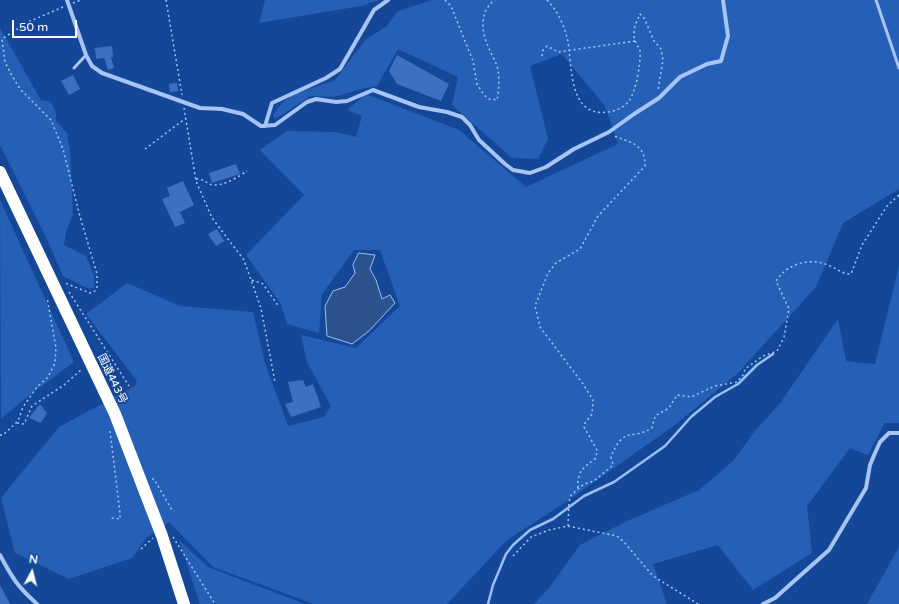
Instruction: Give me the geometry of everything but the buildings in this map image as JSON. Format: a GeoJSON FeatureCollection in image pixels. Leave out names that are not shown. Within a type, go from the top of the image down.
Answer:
{"type":"FeatureCollection","features":[{"type":"Feature","properties":{"kind":"highway","name":"国道443号"},"geometry":{"type":"LineString","coordinates":[[0,172],[115,414],[162,534],[184,604]]}},
{"type":"Feature","properties":{"kind":"street"},"geometry":{"type":"LineString","coordinates":[[67,0],[86,55],[92,66],[102,73],[200,108],[222,109],[243,114],[261,126],[275,125],[307,102],[316,99],[336,102],[347,101],[373,90],[419,107],[447,112],[462,117],[470,125],[479,140],[505,164],[513,170],[530,173],[542,169],[574,149],[610,132],[659,98],[680,77],[707,64],[721,61],[728,36],[723,0]]}},
{"type":"Feature","properties":{"kind":"street"},"geometry":{"type":"LineString","coordinates":[[265,126],[272,103],[326,78],[340,69],[374,10],[388,0]]}},
{"type":"Feature","properties":{"kind":"street"},"geometry":{"type":"LineString","coordinates":[[763,604],[775,598],[829,550],[866,488],[870,466],[880,442],[889,433],[899,433]]}},
{"type":"Feature","properties":{"kind":"street"},"geometry":{"type":"LineString","coordinates":[[0,555],[9,574],[18,587],[37,604]]}},
{"type":"Feature","properties":{"kind":"lane"},"geometry":{"type":"LineString","coordinates":[[876,0],[899,68]]}},
{"type":"Feature","properties":{"kind":"lane"},"geometry":{"type":"LineString","coordinates":[[74,68],[86,55]]}},
{"type":"Feature","properties":{"kind":"path"},"geometry":{"type":"LineString","coordinates":[[166,0],[196,179],[212,218],[244,260],[252,280],[261,308],[275,382]]}},
{"type":"Feature","properties":{"kind":"path"},"geometry":{"type":"LineString","coordinates":[[445,0],[451,6],[458,21],[473,61],[477,84],[484,95],[489,99],[497,100],[497,66],[487,46],[483,30],[483,18],[488,5],[495,0]]}},
{"type":"Feature","properties":{"kind":"path"},"geometry":{"type":"LineString","coordinates":[[547,0],[555,7],[563,26],[569,50],[570,76],[580,101],[589,109],[600,113],[606,112],[620,108],[629,102],[640,59],[640,50],[635,41],[635,26],[640,14],[644,18],[654,41],[661,49],[663,60],[658,85],[659,98]]}},
{"type":"Feature","properties":{"kind":"path"},"geometry":{"type":"LineString","coordinates":[[69,5],[28,22],[2,39],[2,45],[5,62],[20,89],[51,120],[58,133],[78,213],[95,262],[97,288],[94,292],[90,293],[62,283],[129,386]]}},
{"type":"Feature","properties":{"kind":"path"},"geometry":{"type":"LineString","coordinates":[[542,56],[543,50],[547,46],[558,52],[635,41]]}},
{"type":"Feature","properties":{"kind":"path"},"geometry":{"type":"LineString","coordinates":[[145,149],[186,118]]}},
{"type":"Feature","properties":{"kind":"path"},"geometry":{"type":"LineString","coordinates":[[578,488],[577,477],[583,468],[596,458],[597,450],[584,427],[585,423],[592,414],[592,400],[583,384],[540,328],[535,306],[548,273],[556,263],[580,249],[598,216],[644,166],[645,157],[640,148],[632,142],[610,132]]}},
{"type":"Feature","properties":{"kind":"path"},"geometry":{"type":"LineString","coordinates":[[196,179],[203,179],[216,186],[236,178],[247,171]]}},
{"type":"Feature","properties":{"kind":"path"},"geometry":{"type":"LineString","coordinates":[[568,526],[569,502],[571,495],[584,484],[594,482],[613,465],[611,457],[616,444],[627,435],[645,432],[652,428],[655,416],[669,408],[677,395],[691,397],[715,386],[737,382],[743,375],[745,369],[763,356],[777,351],[784,337],[789,309],[776,281],[781,272],[801,263],[811,262],[828,265],[846,274],[851,274],[862,245],[888,206],[899,195]]}},
{"type":"Feature","properties":{"kind":"path"},"geometry":{"type":"LineString","coordinates":[[252,280],[263,284],[279,307]]}},
{"type":"Feature","properties":{"kind":"path"},"geometry":{"type":"LineString","coordinates":[[0,435],[3,435],[16,423],[23,407],[36,387],[48,377],[55,362],[56,348],[47,294],[52,283]]}},
{"type":"Feature","properties":{"kind":"path"},"geometry":{"type":"LineString","coordinates":[[16,423],[24,424],[32,406],[64,384],[90,362]]}},
{"type":"Feature","properties":{"kind":"path"},"geometry":{"type":"LineString","coordinates":[[110,429],[120,513],[120,519],[111,518]]}},
{"type":"Feature","properties":{"kind":"path"},"geometry":{"type":"LineString","coordinates":[[141,479],[154,480],[173,512]]}},
{"type":"Feature","properties":{"kind":"path"},"geometry":{"type":"LineString","coordinates":[[513,556],[531,537],[549,530],[568,526],[617,536],[653,576],[698,604]]}},
{"type":"Feature","properties":{"kind":"path"},"geometry":{"type":"LineString","coordinates":[[141,549],[146,542],[162,534],[174,537],[215,604]]}},
{"type":"Feature","properties":{"kind":"shaded area"},"geometry":{"type":"Polygon","coordinates":[[[265,0],[379,0],[361,6],[259,23],[265,0]]]}},
{"type":"Feature","properties":{"kind":"shaded area"},"geometry":{"type":"Polygon","coordinates":[[[432,0],[899,0],[899,189],[843,223],[816,287],[737,374],[675,425],[563,504],[507,540],[447,604],[314,604],[213,567],[169,522],[146,538],[132,558],[69,579],[15,553],[1,498],[59,427],[135,386],[137,381],[86,314],[127,283],[180,306],[253,312],[265,363],[288,426],[324,417],[331,406],[307,362],[301,335],[356,348],[400,306],[380,250],[354,250],[322,294],[319,333],[287,324],[281,304],[246,255],[304,195],[260,150],[287,131],[336,132],[356,137],[362,116],[347,110],[366,94],[459,130],[526,187],[618,144],[605,106],[562,54],[530,66],[548,139],[538,159],[512,158],[452,105],[458,77],[398,49],[377,86],[334,97],[311,96],[275,119],[273,115],[283,102],[295,94],[335,80],[366,39],[386,27],[398,11],[432,0]]]}},
{"type":"Feature","properties":{"kind":"shaded area"},"geometry":{"type":"Polygon","coordinates":[[[0,28],[41,100],[51,102],[56,113],[56,121],[67,133],[70,151],[73,214],[66,232],[64,245],[86,256],[94,275],[94,287],[89,289],[63,276],[45,235],[0,145],[0,28]]]}},
{"type":"Feature","properties":{"kind":"shaded area"},"geometry":{"type":"Polygon","coordinates":[[[0,200],[74,362],[27,397],[1,419],[0,200]]]}},
{"type":"Feature","properties":{"kind":"shaded area"},"geometry":{"type":"Polygon","coordinates":[[[359,253],[375,255],[370,269],[376,280],[382,299],[390,295],[395,303],[369,331],[352,344],[327,336],[325,306],[333,291],[345,287],[355,273],[353,265],[359,253]]]}},
{"type":"Feature","properties":{"kind":"shaded area"},"geometry":{"type":"Polygon","coordinates":[[[899,266],[899,423],[885,423],[868,455],[850,448],[807,506],[812,553],[753,590],[718,545],[653,564],[667,604],[534,604],[549,588],[580,545],[625,522],[699,490],[733,461],[755,431],[781,402],[838,319],[846,361],[875,364],[899,266]]]}},
{"type":"Feature","properties":{"kind":"shaded area"},"geometry":{"type":"Polygon","coordinates":[[[179,540],[208,567],[305,604],[200,604],[179,540]]]}},
{"type":"Feature","properties":{"kind":"shaded area"},"geometry":{"type":"Polygon","coordinates":[[[899,547],[899,604],[867,604],[899,547]]]}},
{"type":"Feature","properties":{"kind":"waterway"},"geometry":{"type":"LineString","coordinates":[[488,604],[493,585],[506,554],[513,545],[530,530],[553,519],[584,496],[614,482],[665,446],[691,417],[715,397],[738,384],[757,365],[773,354]]}}]}
